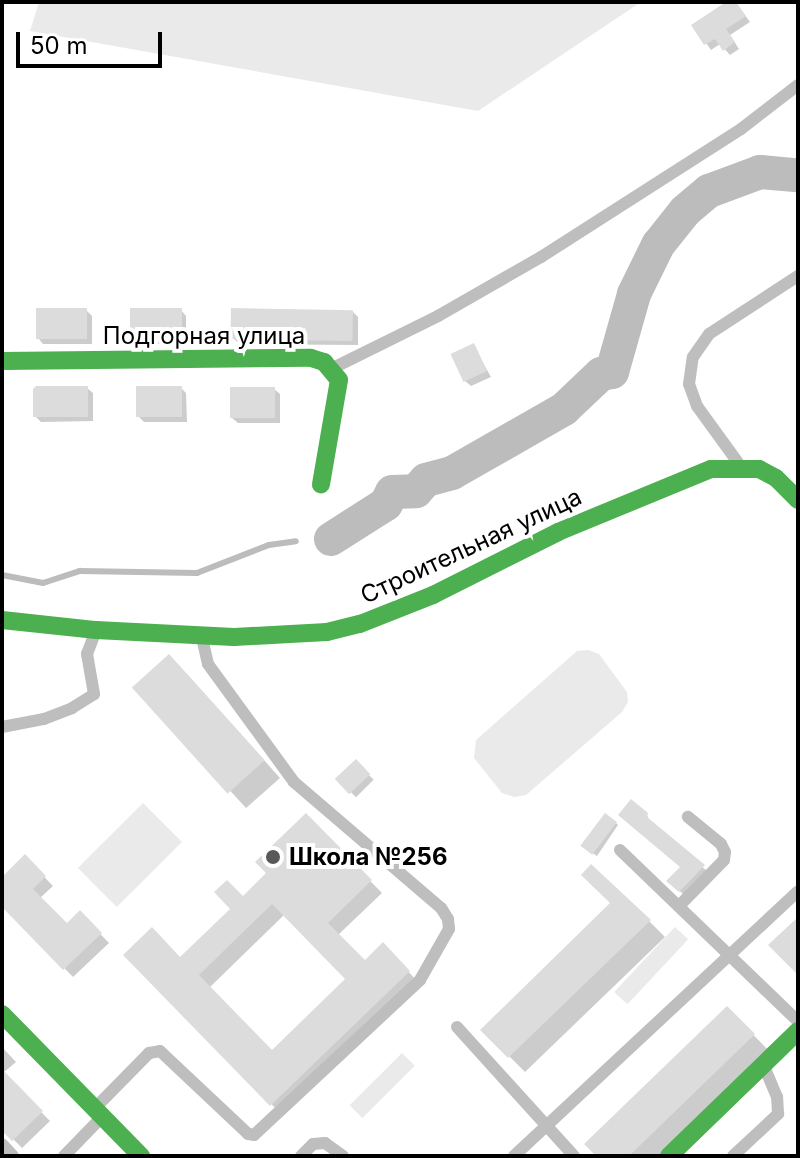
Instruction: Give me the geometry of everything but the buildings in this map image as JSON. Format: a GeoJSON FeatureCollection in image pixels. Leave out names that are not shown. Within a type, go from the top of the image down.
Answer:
{"type":"FeatureCollection","features":[{"type":"Feature","properties":{"kind":"street","name":"Подгорная улица"},"geometry":{"type":"LineString","coordinates":[[2,361],[311,358],[333,368],[339,380],[321,484]]}},
{"type":"Feature","properties":{"kind":"street"},"geometry":{"type":"LineString","coordinates":[[741,466],[759,469],[776,478],[798,500]]}},
{"type":"Feature","properties":{"kind":"street","name":"Строительная улица"},"geometry":{"type":"LineString","coordinates":[[2,620],[96,630],[274,637],[327,632],[360,624],[433,595],[558,532],[672,484],[711,469],[741,466]]}},
{"type":"Feature","properties":{"kind":"street"},"geometry":{"type":"LineString","coordinates":[[2,1014],[141,1156]]}},
{"type":"Feature","properties":{"kind":"street"},"geometry":{"type":"LineString","coordinates":[[669,1156],[798,1031]]}},
{"type":"Feature","properties":{"kind":"lane"},"geometry":{"type":"LineString","coordinates":[[333,368],[438,316],[541,257],[741,129],[798,85]]}},
{"type":"Feature","properties":{"kind":"lane"},"geometry":{"type":"LineString","coordinates":[[741,466],[697,406],[689,384],[693,357],[709,334],[798,276]]}},
{"type":"Feature","properties":{"kind":"lane"},"geometry":{"type":"LineString","coordinates":[[2,727],[44,719],[72,708],[94,694],[87,654],[96,630]]}},
{"type":"Feature","properties":{"kind":"lane"},"geometry":{"type":"LineString","coordinates":[[64,1156],[149,1053],[160,1051],[248,1134],[254,1135],[420,980],[449,929],[448,919],[441,908],[294,782],[208,664],[201,634]]}},
{"type":"Feature","properties":{"kind":"lane"},"geometry":{"type":"LineString","coordinates":[[679,906],[724,860],[725,852],[721,844],[688,817]]}},
{"type":"Feature","properties":{"kind":"lane"},"geometry":{"type":"LineString","coordinates":[[620,850],[798,1021]]}},
{"type":"Feature","properties":{"kind":"lane"},"geometry":{"type":"LineString","coordinates":[[514,1156],[798,891]]}},
{"type":"Feature","properties":{"kind":"lane"},"geometry":{"type":"LineString","coordinates":[[457,1027],[574,1156]]}},
{"type":"Feature","properties":{"kind":"lane"},"geometry":{"type":"LineString","coordinates":[[733,1156],[778,1114],[777,1097],[763,1065]]}},
{"type":"Feature","properties":{"kind":"lane"},"geometry":{"type":"LineString","coordinates":[[301,1156],[313,1144],[325,1143],[343,1156]]}},
{"type":"Feature","properties":{"kind":"lane"},"geometry":{"type":"LineString","coordinates":[[2,1144],[13,1156]]}},
{"type":"Feature","properties":{"kind":"shaded area"},"geometry":{"type":"Polygon","coordinates":[[[39,2],[641,2],[478,111],[30,31],[39,2]]]}},
{"type":"Feature","properties":{"kind":"shaded area"},"geometry":{"type":"Polygon","coordinates":[[[588,650],[599,654],[627,692],[628,702],[622,712],[526,795],[514,797],[502,793],[474,758],[476,740],[577,651],[588,650]]]}},
{"type":"Feature","properties":{"kind":"shaded area"},"geometry":{"type":"Polygon","coordinates":[[[143,803],[182,842],[117,907],[78,868],[143,803]]]}},
{"type":"Feature","properties":{"kind":"shaded area"},"geometry":{"type":"Polygon","coordinates":[[[675,927],[688,939],[627,1004],[614,992],[675,927]]]}},
{"type":"Feature","properties":{"kind":"shaded area"},"geometry":{"type":"Polygon","coordinates":[[[402,1053],[415,1066],[362,1118],[350,1105],[402,1053]]]}},
{"type":"Feature","properties":{"kind":"waterway"},"geometry":{"type":"LineString","coordinates":[[331,539],[386,504],[392,492],[416,491],[426,480],[452,473],[564,409],[601,374],[612,372],[634,294],[658,245],[685,211],[709,191],[760,172],[798,175]]}},
{"type":"Feature","properties":{"kind":"waterway"},"geometry":{"type":"LineString","coordinates":[[2,575],[43,583],[80,571],[197,573],[269,545],[296,541]]}},
{"type":"Feature","properties":{"kind":"traffic: fast"},"geometry":{"type":"LineString","coordinates":[[2,361],[311,358],[324,362],[339,380],[321,484]]}},
{"type":"Feature","properties":{"kind":"traffic: fast"},"geometry":{"type":"LineString","coordinates":[[2,620],[96,630],[234,637],[327,632],[360,624],[433,595],[558,532],[711,469],[759,469],[776,478],[798,500]]}},
{"type":"Feature","properties":{"kind":"traffic: fast"},"geometry":{"type":"LineString","coordinates":[[2,1014],[141,1156]]}},
{"type":"Feature","properties":{"kind":"traffic: fast"},"geometry":{"type":"LineString","coordinates":[[669,1156],[798,1031]]}},
{"type":"Feature","properties":{"kind":"place","name":"Школа №256"},"geometry":{"type":"Point","coordinates":[273,857]}}]}
